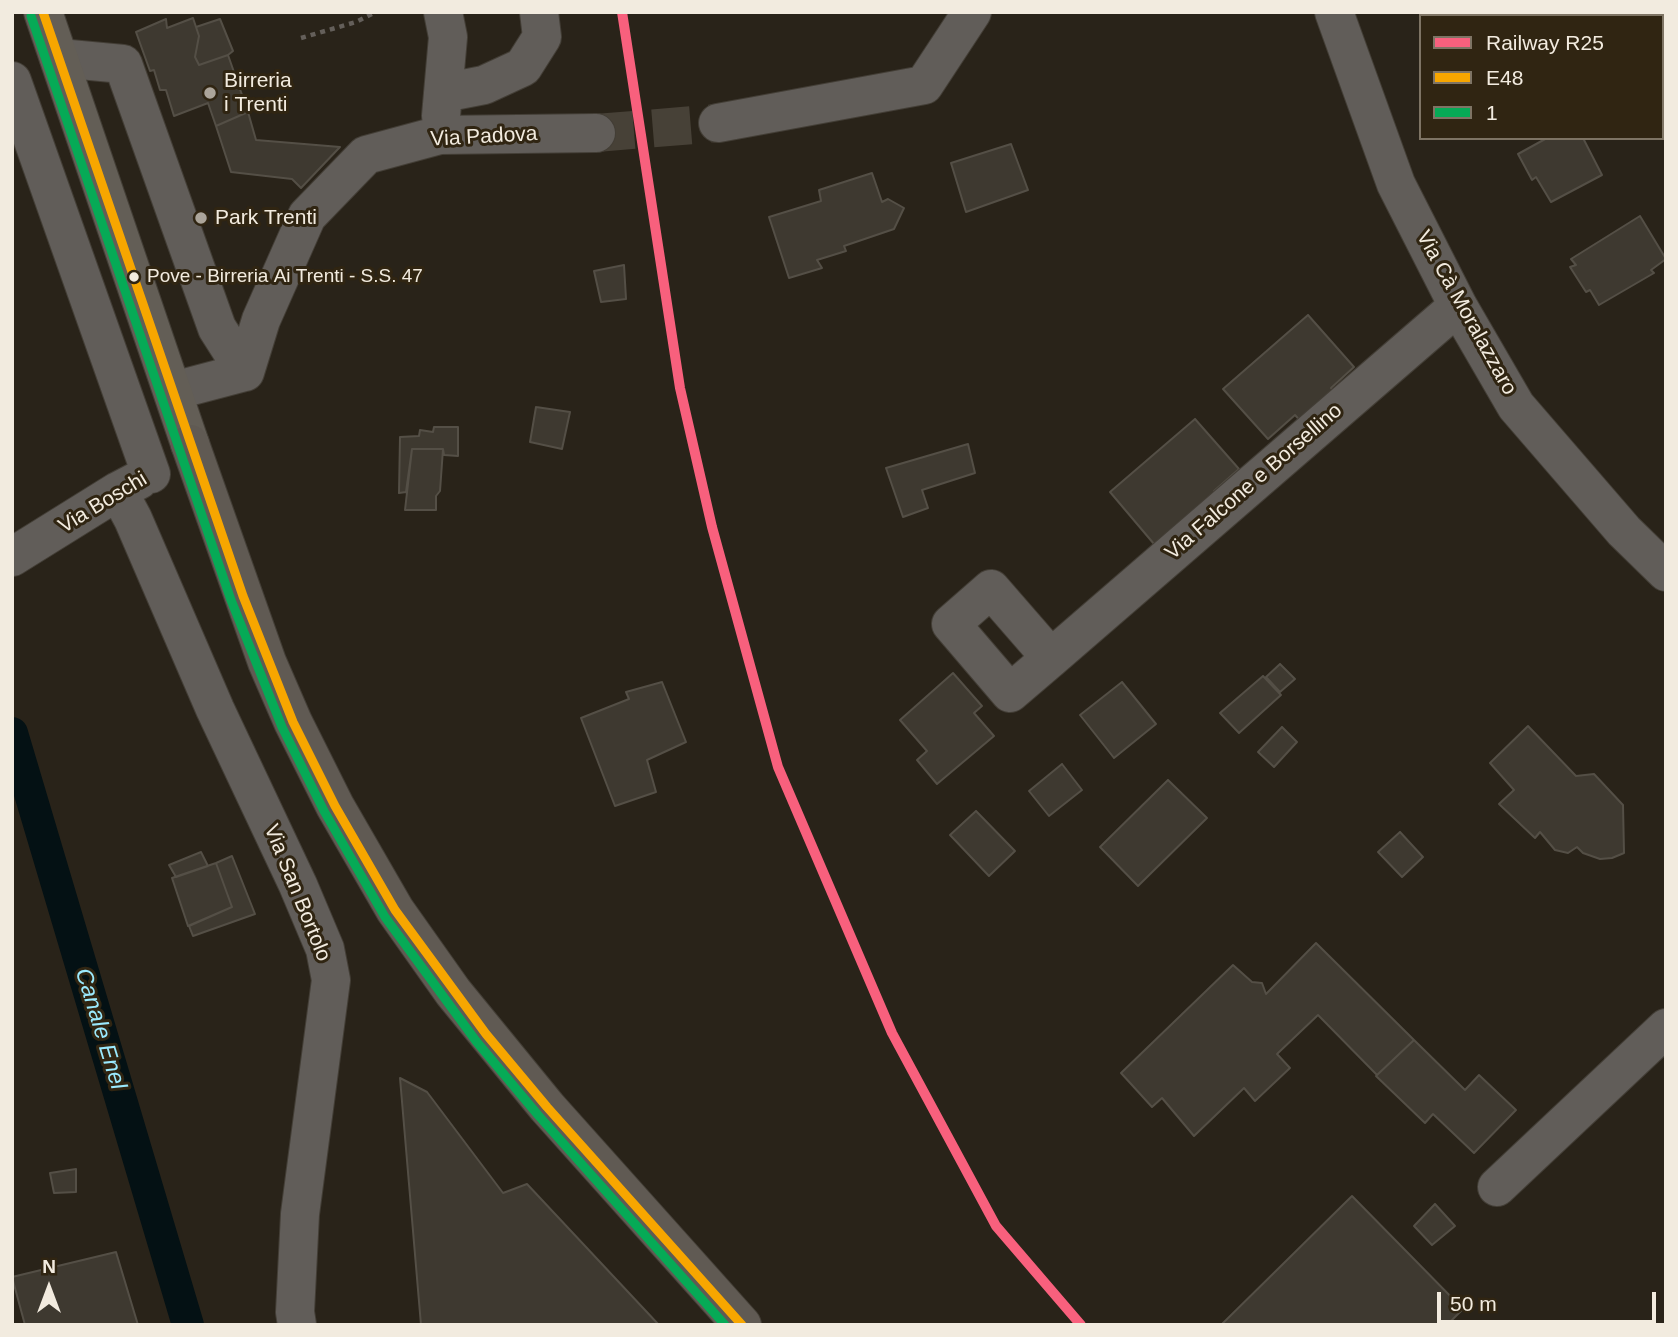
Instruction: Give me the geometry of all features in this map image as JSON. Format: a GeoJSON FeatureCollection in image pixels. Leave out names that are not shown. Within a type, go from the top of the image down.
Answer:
{"type":"FeatureCollection","features":[{"type":"Feature","properties":{"kind":"highway"},"geometry":{"type":"LineString","coordinates":[[190,444],[267,662],[293,722],[335,806],[395,910],[453,992],[520,1076],[742,1325]]}},
{"type":"Feature","properties":{"kind":"main road"},"geometry":{"type":"LineString","coordinates":[[43,12],[190,444]]}},
{"type":"Feature","properties":{"kind":"street"},"geometry":{"type":"LineString","coordinates":[[440,135],[448,37],[443,12]]}},
{"type":"Feature","properties":{"kind":"street"},"geometry":{"type":"LineString","coordinates":[[443,93],[484,85],[523,67],[542,37],[539,12]]}},
{"type":"Feature","properties":{"kind":"street"},"geometry":{"type":"LineString","coordinates":[[718,123],[924,85],[972,12]]}},
{"type":"Feature","properties":{"kind":"street","name":"Via Cà Moralazzaro"},"geometry":{"type":"LineString","coordinates":[[1334,12],[1396,184],[1458,306],[1516,406],[1625,531],[1666,572]]}},
{"type":"Feature","properties":{"kind":"street"},"geometry":{"type":"LineString","coordinates":[[60,58],[123,64],[217,328],[245,372],[173,391]]}},
{"type":"Feature","properties":{"kind":"street","name":"Via San Bortolo"},"geometry":{"type":"LineString","coordinates":[[12,81],[134,483],[133,519],[215,709],[298,885],[327,959],[330,990],[300,1213],[295,1312],[297,1325]]}},
{"type":"Feature","properties":{"kind":"street","name":"Via Padova"},"geometry":{"type":"LineString","coordinates":[[245,372],[261,320],[307,216],[366,155],[440,135],[596,133]]}},
{"type":"Feature","properties":{"kind":"street","name":"Via Falcone e Borsellino"},"geometry":{"type":"LineString","coordinates":[[1051,658],[1458,306]]}},
{"type":"Feature","properties":{"kind":"street","name":"Via Boschi"},"geometry":{"type":"LineString","coordinates":[[12,557],[134,483],[190,444]]}},
{"type":"Feature","properties":{"kind":"street"},"geometry":{"type":"LineString","coordinates":[[1497,1187],[1666,1028]]}},
{"type":"Feature","properties":{"kind":"path"},"geometry":{"type":"LineString","coordinates":[[301,38],[356,22],[376,12]]}},
{"type":"Feature","properties":{"kind":"building"},"geometry":{"type":"Polygon","coordinates":[[[193,18],[199,36],[195,57],[199,65],[228,55],[248,112],[216,126],[208,103],[174,116],[166,90],[160,90],[154,70],[150,71],[136,32],[166,19],[167,28],[193,18]]]}},
{"type":"Feature","properties":{"kind":"building"},"geometry":{"type":"Polygon","coordinates":[[[220,19],[233,51],[199,65],[195,57],[199,36],[196,27],[220,19]]]}},
{"type":"Feature","properties":{"kind":"building"},"geometry":{"type":"Polygon","coordinates":[[[248,112],[256,140],[340,147],[301,188],[292,179],[231,172],[216,126],[248,112]]]}},
{"type":"Feature","properties":{"kind":"building"},"geometry":{"type":"Polygon","coordinates":[[[1543,140],[1584,140],[1602,175],[1551,202],[1536,177],[1532,180],[1518,154],[1543,140]]]}},
{"type":"Feature","properties":{"kind":"building"},"geometry":{"type":"Polygon","coordinates":[[[1011,144],[1028,190],[966,212],[951,163],[1011,144]]]}},
{"type":"Feature","properties":{"kind":"building"},"geometry":{"type":"Polygon","coordinates":[[[872,173],[882,202],[888,199],[904,208],[894,229],[844,246],[846,251],[817,260],[822,268],[789,278],[769,217],[821,201],[819,190],[872,173]]]}},
{"type":"Feature","properties":{"kind":"building"},"geometry":{"type":"Polygon","coordinates":[[[1640,216],[1666,259],[1651,270],[1654,273],[1599,305],[1590,290],[1586,292],[1570,267],[1576,265],[1571,259],[1640,216]]]}},
{"type":"Feature","properties":{"kind":"building"},"geometry":{"type":"Polygon","coordinates":[[[624,265],[626,299],[601,302],[594,271],[624,265]]]}},
{"type":"Feature","properties":{"kind":"building"},"geometry":{"type":"Polygon","coordinates":[[[1308,315],[1354,367],[1331,388],[1338,396],[1305,426],[1295,415],[1268,439],[1223,389],[1308,315]]]}},
{"type":"Feature","properties":{"kind":"building"},"geometry":{"type":"Polygon","coordinates":[[[536,407],[570,412],[562,449],[530,442],[536,407]]]}},
{"type":"Feature","properties":{"kind":"building"},"geometry":{"type":"Polygon","coordinates":[[[1195,419],[1239,469],[1214,491],[1219,497],[1154,544],[1110,492],[1195,419]]]}},
{"type":"Feature","properties":{"kind":"building"},"geometry":{"type":"Polygon","coordinates":[[[434,427],[458,427],[458,456],[444,455],[443,449],[412,449],[406,492],[399,493],[400,437],[419,436],[420,430],[433,432],[434,427]]]}},
{"type":"Feature","properties":{"kind":"building"},"geometry":{"type":"Polygon","coordinates":[[[968,444],[975,473],[922,490],[928,508],[903,517],[886,468],[968,444]]]}},
{"type":"Feature","properties":{"kind":"building"},"geometry":{"type":"Polygon","coordinates":[[[412,449],[443,449],[436,510],[405,510],[412,449]]]}},
{"type":"Feature","properties":{"kind":"building"},"geometry":{"type":"Polygon","coordinates":[[[1280,664],[1295,679],[1280,692],[1266,677],[1280,664]]]}},
{"type":"Feature","properties":{"kind":"building"},"geometry":{"type":"Polygon","coordinates":[[[953,673],[982,706],[974,713],[994,736],[937,784],[917,760],[927,751],[900,720],[953,673]]]}},
{"type":"Feature","properties":{"kind":"building"},"geometry":{"type":"Polygon","coordinates":[[[1263,676],[1281,695],[1239,733],[1220,713],[1263,676]]]}},
{"type":"Feature","properties":{"kind":"building"},"geometry":{"type":"Polygon","coordinates":[[[662,682],[686,742],[647,760],[656,792],[615,806],[581,718],[629,699],[626,692],[662,682]]]}},
{"type":"Feature","properties":{"kind":"building"},"geometry":{"type":"Polygon","coordinates":[[[1122,682],[1156,724],[1114,758],[1080,715],[1122,682]]]}},
{"type":"Feature","properties":{"kind":"building"},"geometry":{"type":"Polygon","coordinates":[[[1528,726],[1576,776],[1594,774],[1623,805],[1624,853],[1600,859],[1583,853],[1577,847],[1568,853],[1555,850],[1540,832],[1535,838],[1499,804],[1514,790],[1490,763],[1528,726]]]}},
{"type":"Feature","properties":{"kind":"building"},"geometry":{"type":"Polygon","coordinates":[[[1282,727],[1297,742],[1274,767],[1258,752],[1282,727]]]}},
{"type":"Feature","properties":{"kind":"building"},"geometry":{"type":"Polygon","coordinates":[[[1062,764],[1082,790],[1049,816],[1029,791],[1062,764]]]}},
{"type":"Feature","properties":{"kind":"building"},"geometry":{"type":"Polygon","coordinates":[[[1168,780],[1207,818],[1138,886],[1100,847],[1168,780]]]}},
{"type":"Feature","properties":{"kind":"building"},"geometry":{"type":"Polygon","coordinates":[[[976,811],[1015,851],[989,876],[950,835],[976,811]]]}},
{"type":"Feature","properties":{"kind":"building"},"geometry":{"type":"Polygon","coordinates":[[[1400,832],[1423,857],[1402,877],[1378,852],[1400,832]]]}},
{"type":"Feature","properties":{"kind":"building"},"geometry":{"type":"Polygon","coordinates":[[[201,852],[208,866],[176,877],[169,865],[201,852]]]}},
{"type":"Feature","properties":{"kind":"building"},"geometry":{"type":"Polygon","coordinates":[[[232,856],[255,914],[193,936],[189,926],[232,907],[216,863],[232,856]]]}},
{"type":"Feature","properties":{"kind":"building"},"geometry":{"type":"Polygon","coordinates":[[[216,863],[232,907],[188,926],[172,878],[216,863]]]}},
{"type":"Feature","properties":{"kind":"building"},"geometry":{"type":"Polygon","coordinates":[[[1316,943],[1414,1040],[1377,1075],[1318,1015],[1277,1054],[1290,1068],[1255,1101],[1244,1088],[1194,1136],[1162,1098],[1152,1107],[1121,1073],[1233,965],[1252,982],[1262,983],[1266,994],[1316,943]]]}},
{"type":"Feature","properties":{"kind":"building"},"geometry":{"type":"Polygon","coordinates":[[[1414,1040],[1465,1090],[1479,1075],[1516,1110],[1474,1153],[1433,1114],[1425,1123],[1376,1076],[1414,1040]]]}},
{"type":"Feature","properties":{"kind":"building"},"geometry":{"type":"Polygon","coordinates":[[[400,1078],[427,1092],[503,1193],[527,1184],[659,1325],[421,1325],[400,1078]]]}},
{"type":"Feature","properties":{"kind":"building"},"geometry":{"type":"Polygon","coordinates":[[[76,1169],[76,1192],[54,1193],[50,1173],[76,1169]]]}},
{"type":"Feature","properties":{"kind":"building"},"geometry":{"type":"Polygon","coordinates":[[[1352,1196],[1463,1309],[1447,1325],[1221,1325],[1352,1196]]]}},
{"type":"Feature","properties":{"kind":"building"},"geometry":{"type":"Polygon","coordinates":[[[1435,1204],[1455,1226],[1432,1245],[1414,1226],[1435,1204]]]}},
{"type":"Feature","properties":{"kind":"building"},"geometry":{"type":"Polygon","coordinates":[[[116,1252],[138,1325],[25,1325],[12,1277],[116,1252]]]}},
{"type":"Feature","properties":{"kind":"waterway","name":"Canale Enel"},"geometry":{"type":"LineString","coordinates":[[12,733],[188,1325]]}},
{"type":"Feature","properties":{"kind":"tunnel"},"geometry":{"type":"LineString","coordinates":[[596,133],[718,123]]}},
{"type":"Feature","properties":{"kind":"rail line","name":"R25"},"geometry":{"type":"LineString","coordinates":[[622,12],[680,388],[712,527],[778,767],[892,1033],[996,1226],[1081,1325]]}},
{"type":"Feature","properties":{"kind":"transit line","name":"E48"},"geometry":{"type":"LineString","coordinates":[[43,12],[243,596],[293,722],[335,806],[395,910],[486,1034],[547,1107],[742,1325]]}},
{"type":"Feature","properties":{"kind":"transit line","name":"1"},"geometry":{"type":"LineString","coordinates":[[31,16],[231,600],[282,727],[324,811],[385,917],[476,1041],[538,1115],[725,1325]]}},
{"type":"Feature","properties":{"kind":"place","name":"Birreria i Trenti"},"geometry":{"type":"Point","coordinates":[210,93]}},
{"type":"Feature","properties":{"kind":"place","name":"Park Trenti"},"geometry":{"type":"Point","coordinates":[201,218]}},
{"type":"Feature","properties":{"kind":"place","name":"Pove - Birreria Ai Trenti - S.S. 47"},"geometry":{"type":"Point","coordinates":[134,277]}}]}
